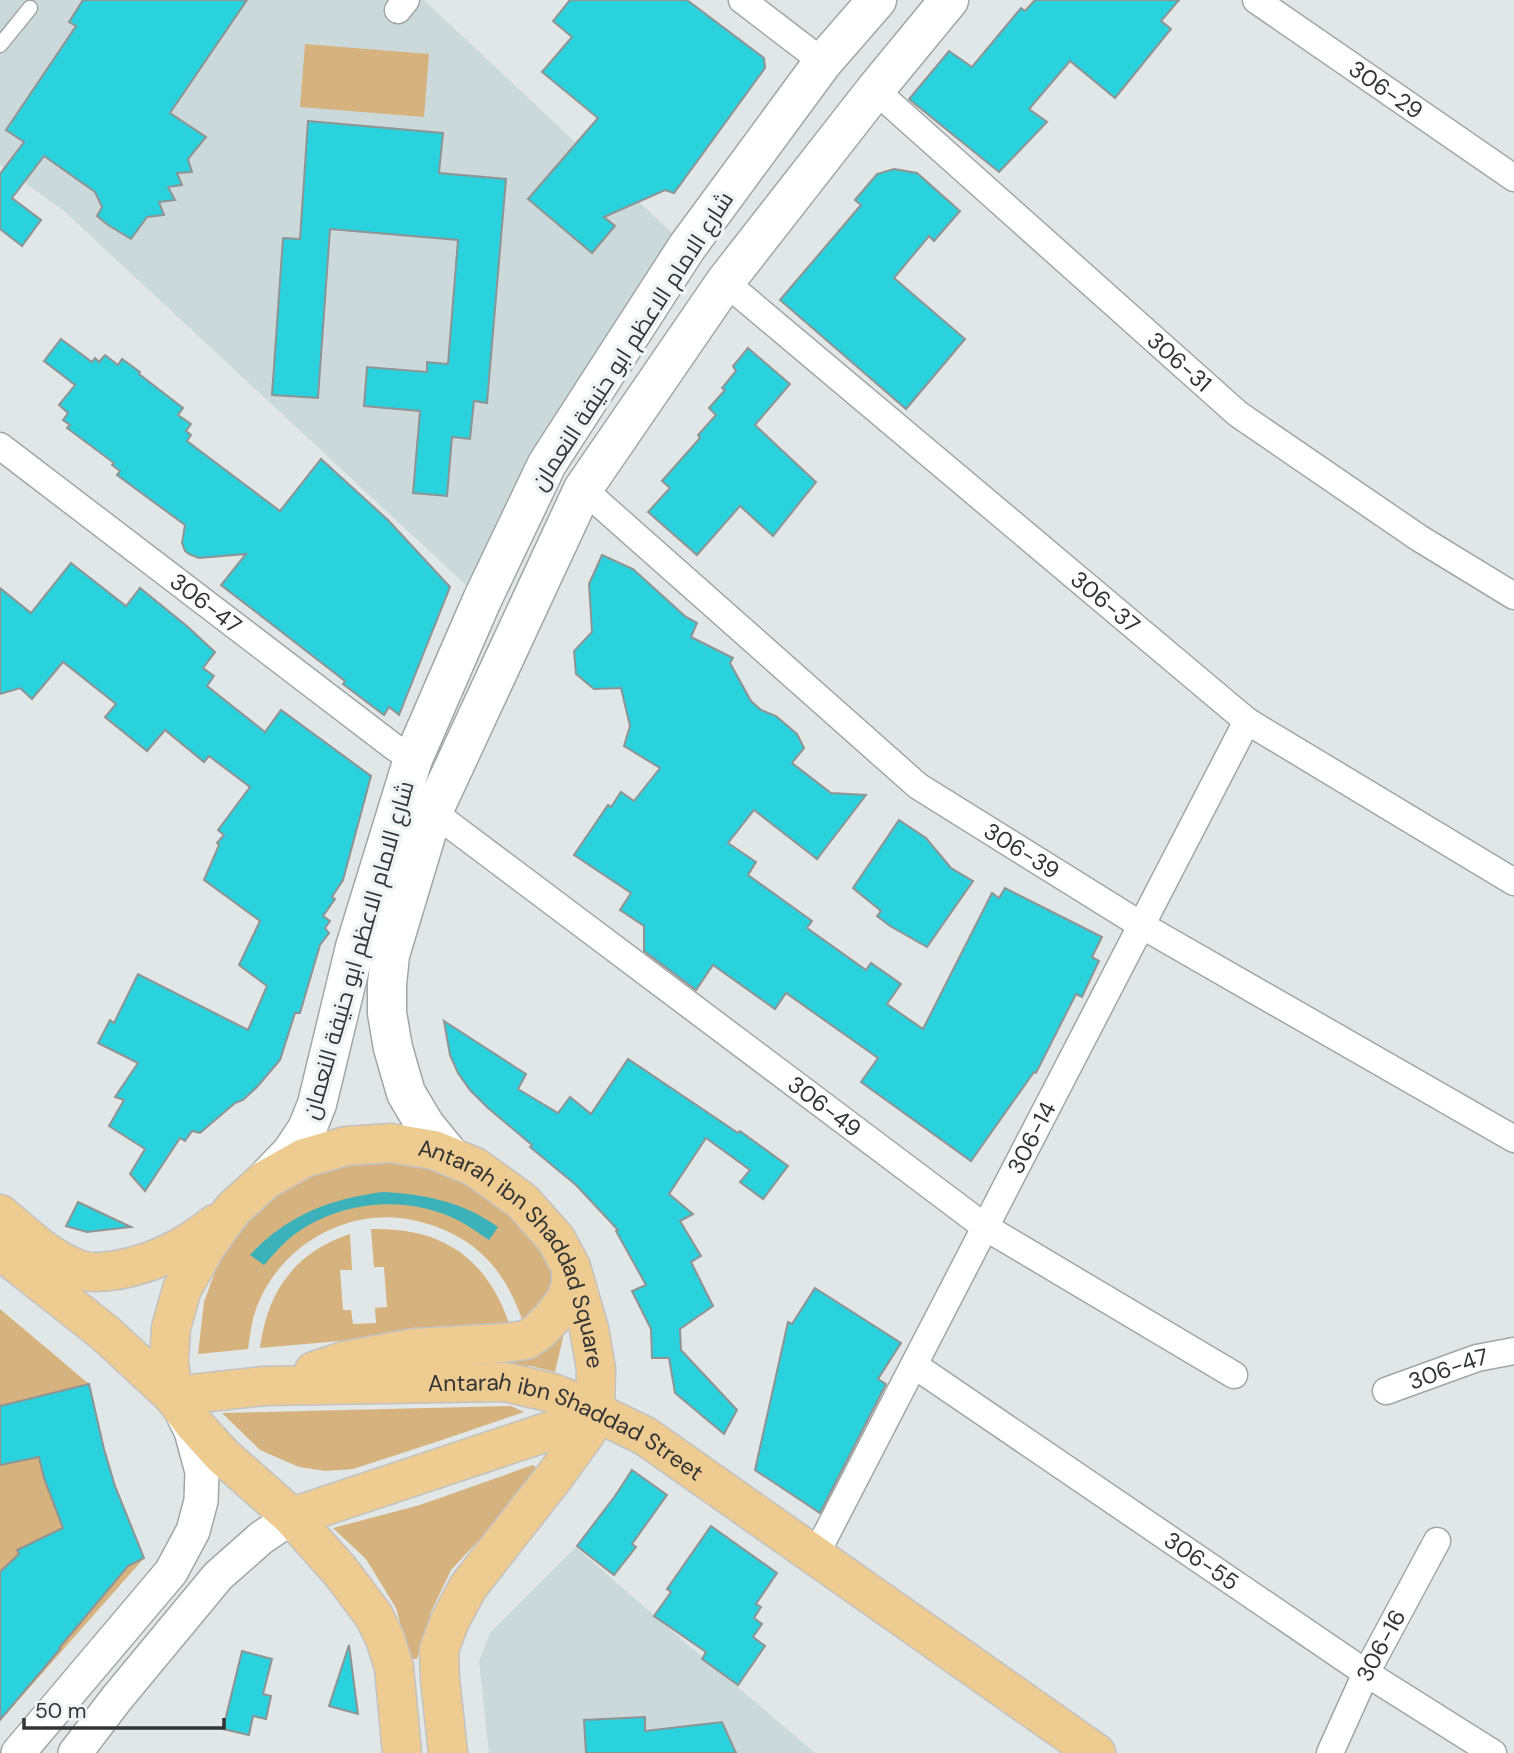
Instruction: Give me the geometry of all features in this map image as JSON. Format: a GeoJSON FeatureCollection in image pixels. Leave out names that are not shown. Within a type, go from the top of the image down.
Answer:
{"type":"FeatureCollection","features":[{"type":"Feature","properties":{"kind":"main road","name":"شارع الامام الاعظم ابو حنيفة النعمان"},"geometry":{"type":"LineString","coordinates":[[265,1180],[291,1153],[307,1129],[317,1104],[355,947],[414,759],[482,600],[547,464],[687,247],[824,62],[877,0]]}},
{"type":"Feature","properties":{"kind":"main road","name":"شارع الامام الاعظم ابو حنيفة النعمان"},"geometry":{"type":"LineString","coordinates":[[452,1157],[425,1125],[406,1093],[393,1048],[387,1013],[390,955],[433,812],[583,489],[725,282],[874,90],[949,0]]}},
{"type":"Feature","properties":{"kind":"main road","name":"Antarah ibn Shaddad Square"},"geometry":{"type":"LineString","coordinates":[[173,1396],[169,1361],[172,1328],[182,1289],[207,1245],[233,1209],[265,1180],[304,1158],[346,1146],[391,1143],[434,1150],[475,1167],[522,1201],[556,1239],[571,1267],[589,1329],[596,1369],[594,1411],[562,1427],[292,1517]]}},
{"type":"Feature","properties":{"kind":"main road"},"geometry":{"type":"LineString","coordinates":[[0,1214],[48,1255],[77,1269],[100,1272],[155,1260],[177,1250],[200,1236],[233,1209]]}},
{"type":"Feature","properties":{"kind":"main road"},"geometry":{"type":"LineString","coordinates":[[0,1250],[105,1333],[173,1396],[223,1456],[292,1517],[341,1572],[374,1616],[385,1639],[394,1667],[402,1753]]}},
{"type":"Feature","properties":{"kind":"main road"},"geometry":{"type":"LineString","coordinates":[[264,1386],[344,1361],[414,1348],[503,1343],[526,1339],[538,1332],[568,1298],[571,1267]]}},
{"type":"Feature","properties":{"kind":"main road","name":"Antarah ibn Shaddad Street"},"geometry":{"type":"LineString","coordinates":[[173,1396],[264,1386],[505,1382],[553,1393],[645,1436],[1096,1753]]}},
{"type":"Feature","properties":{"kind":"main road"},"geometry":{"type":"LineString","coordinates":[[448,1753],[439,1650],[449,1623],[468,1587],[586,1433],[594,1411]]}},
{"type":"Feature","properties":{"kind":"street"},"geometry":{"type":"LineString","coordinates":[[742,0],[824,62]]}},
{"type":"Feature","properties":{"kind":"street","name":"306-29"},"geometry":{"type":"LineString","coordinates":[[1256,0],[1514,178]]}},
{"type":"Feature","properties":{"kind":"street","name":"306-31"},"geometry":{"type":"LineString","coordinates":[[874,90],[1238,414],[1419,538],[1514,596]]}},
{"type":"Feature","properties":{"kind":"street","name":"306-37"},"geometry":{"type":"LineString","coordinates":[[725,282],[1247,721],[1514,882]]}},
{"type":"Feature","properties":{"kind":"street","name":"306-47"},"geometry":{"type":"LineString","coordinates":[[0,446],[394,747],[414,759]]}},
{"type":"Feature","properties":{"kind":"street","name":"306-39"},"geometry":{"type":"LineString","coordinates":[[583,489],[918,786],[1141,925],[1514,1139]]}},
{"type":"Feature","properties":{"kind":"street","name":"306-14"},"geometry":{"type":"LineString","coordinates":[[815,1556],[1247,721]]}},
{"type":"Feature","properties":{"kind":"street","name":"306-49"},"geometry":{"type":"LineString","coordinates":[[433,812],[985,1227],[1234,1375]]}},
{"type":"Feature","properties":{"kind":"street","name":"306-47"},"geometry":{"type":"LineString","coordinates":[[1386,1391],[1477,1358],[1514,1352]]}},
{"type":"Feature","properties":{"kind":"street","name":"306-55"},"geometry":{"type":"LineString","coordinates":[[914,1365],[1366,1673],[1493,1753]]}},
{"type":"Feature","properties":{"kind":"street"},"geometry":{"type":"LineString","coordinates":[[18,1753],[171,1572],[192,1531],[201,1501],[202,1472],[191,1431],[173,1396]]}},
{"type":"Feature","properties":{"kind":"street"},"geometry":{"type":"LineString","coordinates":[[75,1753],[218,1576],[261,1538],[292,1517]]}},
{"type":"Feature","properties":{"kind":"street","name":"306-16"},"geometry":{"type":"LineString","coordinates":[[1329,1753],[1366,1673],[1437,1541]]}},
{"type":"Feature","properties":{"kind":"lane"},"geometry":{"type":"LineString","coordinates":[[0,45],[30,8]]}},
{"type":"Feature","properties":{"kind":"shaded area"},"geometry":{"type":"Polygon","coordinates":[[[0,0],[424,0],[687,247],[482,600],[63,210],[0,165],[0,0]]]}},
{"type":"Feature","properties":{"kind":"shaded area"},"geometry":{"type":"Polygon","coordinates":[[[305,44],[429,54],[424,117],[300,107],[305,44]]]}},
{"type":"Feature","properties":{"kind":"shaded area"},"geometry":{"type":"Polygon","coordinates":[[[392,1158],[483,1184],[529,1221],[563,1280],[538,1314],[522,1319],[499,1273],[486,1258],[460,1238],[417,1221],[391,1217],[366,1219],[319,1235],[298,1250],[280,1268],[265,1288],[255,1312],[248,1349],[198,1354],[204,1302],[219,1261],[242,1226],[267,1201],[298,1181],[353,1161],[392,1158]]]}},
{"type":"Feature","properties":{"kind":"shaded area"},"geometry":{"type":"Polygon","coordinates":[[[371,1229],[419,1234],[439,1240],[458,1251],[488,1280],[509,1323],[474,1329],[260,1348],[269,1309],[287,1277],[299,1263],[314,1252],[350,1234],[352,1270],[340,1270],[343,1310],[351,1310],[353,1324],[376,1323],[375,1308],[387,1307],[384,1267],[374,1267],[371,1229]]]}},
{"type":"Feature","properties":{"kind":"shaded area"},"geometry":{"type":"Polygon","coordinates":[[[0,1309],[89,1384],[115,1486],[144,1558],[0,1721],[0,1309]]]}},
{"type":"Feature","properties":{"kind":"shaded area"},"geometry":{"type":"Polygon","coordinates":[[[565,1329],[555,1372],[531,1366],[361,1371],[565,1329]]]}},
{"type":"Feature","properties":{"kind":"shaded area"},"geometry":{"type":"Polygon","coordinates":[[[511,1406],[524,1412],[353,1469],[326,1471],[299,1467],[260,1450],[222,1413],[511,1406]]]}},
{"type":"Feature","properties":{"kind":"shaded area"},"geometry":{"type":"Polygon","coordinates":[[[533,1465],[537,1468],[532,1483],[451,1570],[431,1612],[417,1659],[410,1659],[396,1608],[366,1559],[333,1528],[420,1505],[533,1465]]]}},
{"type":"Feature","properties":{"kind":"shaded area"},"geometry":{"type":"Polygon","coordinates":[[[576,1547],[815,1753],[489,1753],[479,1661],[490,1633],[576,1547]]]}},
{"type":"Feature","properties":{"kind":"water"},"geometry":{"type":"Polygon","coordinates":[[[383,1192],[413,1195],[457,1205],[498,1227],[489,1240],[461,1222],[432,1210],[392,1204],[371,1205],[331,1215],[312,1223],[291,1237],[264,1265],[250,1255],[279,1229],[310,1211],[345,1199],[383,1192]]]}},
{"type":"Feature","properties":{"kind":"building"},"geometry":{"type":"Polygon","coordinates":[[[83,0],[247,0],[170,113],[206,137],[188,159],[192,172],[177,173],[182,185],[168,187],[175,200],[159,202],[164,215],[147,217],[131,239],[97,216],[102,207],[95,192],[44,156],[12,198],[41,220],[22,246],[0,229],[0,174],[24,142],[6,130],[76,26],[69,22],[83,0]]]}},
{"type":"Feature","properties":{"kind":"building"},"geometry":{"type":"Polygon","coordinates":[[[570,0],[687,0],[764,58],[765,68],[674,193],[665,190],[604,217],[615,226],[592,253],[528,199],[598,118],[542,72],[572,37],[553,21],[570,0]]]}},
{"type":"Feature","properties":{"kind":"building"},"geometry":{"type":"Polygon","coordinates":[[[1035,0],[1179,0],[1161,21],[1171,29],[1115,98],[1070,61],[1029,109],[1047,122],[999,172],[909,99],[949,51],[972,67],[1021,8],[1025,11],[1035,0]]]}},
{"type":"Feature","properties":{"kind":"building"},"geometry":{"type":"Polygon","coordinates":[[[308,121],[443,133],[439,173],[506,179],[487,403],[474,401],[470,439],[452,437],[447,496],[413,493],[420,411],[364,406],[367,367],[427,372],[427,362],[448,364],[458,240],[330,229],[318,398],[272,395],[283,238],[300,239],[308,121]]]}},
{"type":"Feature","properties":{"kind":"building"},"geometry":{"type":"Polygon","coordinates":[[[894,169],[917,173],[960,211],[934,241],[929,236],[894,278],[965,339],[906,409],[780,300],[861,205],[855,200],[877,174],[894,169]]]}},
{"type":"Feature","properties":{"kind":"building"},"geometry":{"type":"Polygon","coordinates":[[[61,339],[92,362],[95,358],[99,362],[105,355],[118,365],[122,359],[140,372],[139,374],[183,408],[178,415],[191,424],[186,431],[191,435],[187,441],[280,511],[321,459],[388,520],[450,587],[399,715],[389,707],[384,715],[343,684],[345,681],[221,585],[246,554],[199,558],[189,554],[182,543],[185,525],[117,475],[120,471],[112,465],[114,463],[67,428],[70,425],[63,420],[68,413],[59,405],[75,385],[44,361],[61,339]]]}},
{"type":"Feature","properties":{"kind":"building"},"geometry":{"type":"Polygon","coordinates":[[[748,348],[790,384],[755,425],[816,482],[773,536],[740,506],[697,555],[648,512],[670,488],[662,481],[700,438],[698,435],[716,415],[709,408],[725,390],[722,388],[736,371],[733,366],[748,348]]]}},
{"type":"Feature","properties":{"kind":"building"},"geometry":{"type":"Polygon","coordinates":[[[602,555],[633,569],[686,617],[697,623],[691,637],[733,658],[730,663],[751,701],[761,710],[776,716],[797,734],[804,748],[792,763],[831,793],[866,795],[817,859],[754,810],[728,843],[756,862],[748,875],[812,921],[807,928],[866,970],[871,963],[901,984],[887,1004],[923,1029],[992,893],[999,898],[1005,888],[1102,937],[1092,957],[1099,961],[1082,997],[1076,994],[1036,1073],[1034,1072],[971,1161],[861,1082],[878,1058],[786,993],[775,1009],[713,965],[696,990],[644,951],[644,926],[620,910],[631,893],[574,855],[608,805],[611,807],[621,792],[634,801],[660,768],[624,746],[630,726],[621,688],[594,689],[576,674],[574,651],[592,632],[589,584],[602,555]]]}},
{"type":"Feature","properties":{"kind":"building"},"geometry":{"type":"Polygon","coordinates":[[[71,563],[126,606],[140,588],[188,627],[215,652],[203,668],[214,676],[207,686],[265,732],[281,710],[371,776],[343,880],[332,897],[335,899],[323,916],[330,921],[325,928],[329,933],[320,945],[300,1013],[295,1013],[280,1060],[243,1100],[235,1103],[200,1133],[192,1131],[185,1141],[180,1138],[145,1191],[130,1174],[145,1149],[109,1126],[124,1100],[115,1097],[138,1063],[98,1043],[110,1020],[114,1023],[138,974],[248,1030],[267,986],[239,965],[260,921],[204,880],[219,845],[217,843],[224,835],[218,830],[250,787],[209,756],[204,762],[165,730],[147,751],[105,717],[116,704],[63,662],[32,699],[20,688],[0,694],[0,588],[31,613],[71,563]]]}},
{"type":"Feature","properties":{"kind":"building"},"geometry":{"type":"Polygon","coordinates":[[[899,820],[926,838],[951,868],[973,881],[927,947],[877,916],[881,911],[853,888],[899,820]]]}},
{"type":"Feature","properties":{"kind":"building"},"geometry":{"type":"Polygon","coordinates":[[[444,1021],[526,1074],[518,1089],[558,1113],[570,1097],[591,1114],[628,1059],[738,1133],[740,1131],[788,1166],[763,1199],[740,1182],[750,1170],[706,1138],[669,1194],[693,1214],[680,1221],[701,1256],[691,1262],[713,1306],[680,1329],[681,1350],[737,1410],[724,1434],[675,1393],[669,1358],[652,1358],[651,1329],[632,1291],[646,1285],[616,1231],[618,1230],[576,1185],[530,1147],[532,1145],[470,1090],[450,1055],[444,1021]]]}},
{"type":"Feature","properties":{"kind":"building"},"geometry":{"type":"Polygon","coordinates":[[[78,1202],[131,1227],[87,1232],[66,1226],[78,1202]]]}},
{"type":"Feature","properties":{"kind":"building"},"geometry":{"type":"Polygon","coordinates":[[[815,1288],[901,1343],[878,1379],[886,1384],[820,1513],[755,1470],[788,1322],[792,1324],[815,1288]]]}},
{"type":"Feature","properties":{"kind":"building"},"geometry":{"type":"Polygon","coordinates":[[[89,1384],[115,1486],[144,1558],[128,1566],[0,1720],[0,1572],[19,1554],[17,1550],[63,1528],[39,1457],[0,1465],[0,1406],[89,1384]]]}},
{"type":"Feature","properties":{"kind":"building"},"geometry":{"type":"Polygon","coordinates":[[[632,1470],[667,1495],[632,1544],[636,1547],[614,1575],[577,1546],[632,1470]]]}},
{"type":"Feature","properties":{"kind":"building"},"geometry":{"type":"Polygon","coordinates":[[[711,1526],[777,1573],[756,1604],[761,1607],[754,1618],[762,1624],[753,1637],[765,1646],[738,1685],[702,1659],[706,1652],[654,1616],[671,1592],[667,1589],[711,1526]]]}},
{"type":"Feature","properties":{"kind":"building"},"geometry":{"type":"Polygon","coordinates":[[[349,1645],[358,1714],[329,1706],[349,1645]]]}},
{"type":"Feature","properties":{"kind":"building"},"geometry":{"type":"Polygon","coordinates":[[[242,1651],[272,1659],[263,1694],[271,1696],[266,1719],[253,1716],[249,1735],[223,1729],[242,1651]]]}},
{"type":"Feature","properties":{"kind":"building"},"geometry":{"type":"Polygon","coordinates":[[[645,1717],[645,1731],[722,1722],[736,1753],[586,1753],[584,1720],[645,1717]]]}}]}
